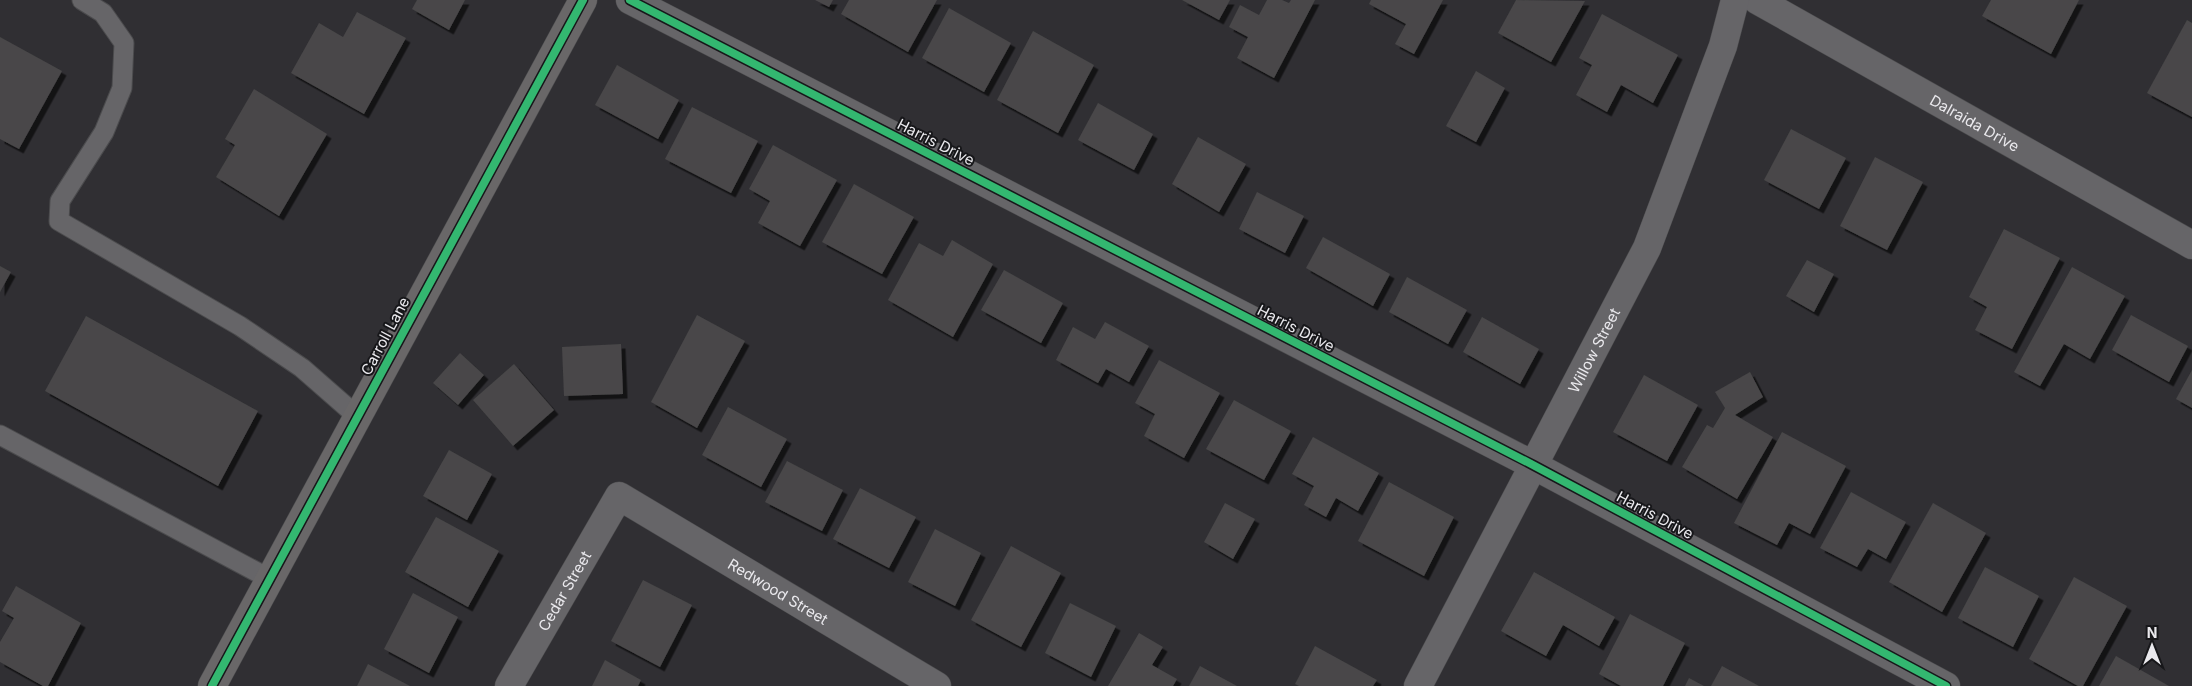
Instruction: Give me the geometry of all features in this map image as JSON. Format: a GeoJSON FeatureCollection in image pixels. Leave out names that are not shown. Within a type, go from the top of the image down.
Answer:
{"type":"FeatureCollection","features":[{"type":"Feature","properties":{"kind":"street","name":"Carroll Lane"},"geometry":{"type":"LineString","coordinates":[[212,686],[583,0]]}},
{"type":"Feature","properties":{"kind":"street","name":"Harris Drive"},"geometry":{"type":"LineString","coordinates":[[630,0],[1533,465],[1946,686]]}},
{"type":"Feature","properties":{"kind":"street","name":"Willow Street"},"geometry":{"type":"LineString","coordinates":[[1418,686],[1647,248],[1723,46],[1735,0]]}},
{"type":"Feature","properties":{"kind":"street","name":"Dalraida Drive"},"geometry":{"type":"LineString","coordinates":[[1757,0],[2192,245]]}},
{"type":"Feature","properties":{"kind":"street","name":"Cedar Street"},"geometry":{"type":"LineString","coordinates":[[508,686],[619,496]]}},
{"type":"Feature","properties":{"kind":"street","name":"Redwood Street"},"geometry":{"type":"LineString","coordinates":[[619,496],[937,686]]}},
{"type":"Feature","properties":{"kind":"lane"},"geometry":{"type":"LineString","coordinates":[[82,0],[103,13],[124,43],[122,88],[104,132],[60,201],[59,222],[240,326],[302,368],[358,416]]}},
{"type":"Feature","properties":{"kind":"lane"},"geometry":{"type":"LineString","coordinates":[[0,435],[270,579]]}},
{"type":"Feature","properties":{"kind":"building"},"geometry":{"type":"Polygon","coordinates":[[[417,0],[465,0],[449,30],[412,9],[417,0]]]}},
{"type":"Feature","properties":{"kind":"building"},"geometry":{"type":"Polygon","coordinates":[[[815,0],[833,0],[829,7],[815,0]]]}},
{"type":"Feature","properties":{"kind":"building"},"geometry":{"type":"Polygon","coordinates":[[[849,0],[937,0],[908,52],[841,14],[849,0]]]}},
{"type":"Feature","properties":{"kind":"building"},"geometry":{"type":"Polygon","coordinates":[[[1182,0],[1230,0],[1219,20],[1182,0]]]}},
{"type":"Feature","properties":{"kind":"building"},"geometry":{"type":"Polygon","coordinates":[[[1267,0],[1282,0],[1289,3],[1291,0],[1315,0],[1274,78],[1237,58],[1248,37],[1229,27],[1240,5],[1259,15],[1267,0]]]}},
{"type":"Feature","properties":{"kind":"building"},"geometry":{"type":"Polygon","coordinates":[[[1371,0],[1443,0],[1414,54],[1395,44],[1406,24],[1369,4],[1371,0]]]}},
{"type":"Feature","properties":{"kind":"building"},"geometry":{"type":"Polygon","coordinates":[[[1516,0],[1585,1],[1551,62],[1498,33],[1516,0]]]}},
{"type":"Feature","properties":{"kind":"building"},"geometry":{"type":"Polygon","coordinates":[[[1991,0],[2079,0],[2051,54],[1982,16],[1991,0]]]}},
{"type":"Feature","properties":{"kind":"building"},"geometry":{"type":"Polygon","coordinates":[[[949,8],[1011,43],[984,92],[922,58],[949,8]]]}},
{"type":"Feature","properties":{"kind":"building"},"geometry":{"type":"Polygon","coordinates":[[[357,12],[406,38],[364,114],[291,73],[319,23],[343,37],[357,12]]]}},
{"type":"Feature","properties":{"kind":"building"},"geometry":{"type":"Polygon","coordinates":[[[1602,14],[1678,55],[1653,103],[1621,85],[1607,112],[1576,95],[1592,65],[1579,58],[1602,14]]]}},
{"type":"Feature","properties":{"kind":"building"},"geometry":{"type":"Polygon","coordinates":[[[2187,20],[2192,23],[2192,117],[2147,93],[2187,20]]]}},
{"type":"Feature","properties":{"kind":"building"},"geometry":{"type":"Polygon","coordinates":[[[1033,31],[1094,65],[1058,133],[997,100],[1033,31]]]}},
{"type":"Feature","properties":{"kind":"building"},"geometry":{"type":"Polygon","coordinates":[[[0,37],[62,71],[19,149],[0,139],[0,37]]]}},
{"type":"Feature","properties":{"kind":"building"},"geometry":{"type":"Polygon","coordinates":[[[617,65],[679,100],[658,139],[595,105],[617,65]]]}},
{"type":"Feature","properties":{"kind":"building"},"geometry":{"type":"Polygon","coordinates":[[[1476,71],[1505,88],[1476,142],[1446,126],[1476,71]]]}},
{"type":"Feature","properties":{"kind":"building"},"geometry":{"type":"Polygon","coordinates":[[[254,89],[327,134],[279,216],[216,177],[235,145],[225,139],[254,89]]]}},
{"type":"Feature","properties":{"kind":"building"},"geometry":{"type":"Polygon","coordinates":[[[1098,103],[1153,134],[1134,170],[1078,140],[1098,103]]]}},
{"type":"Feature","properties":{"kind":"building"},"geometry":{"type":"Polygon","coordinates":[[[692,107],[758,141],[731,193],[665,159],[692,107]]]}},
{"type":"Feature","properties":{"kind":"building"},"geometry":{"type":"Polygon","coordinates":[[[1791,129],[1846,158],[1819,209],[1764,180],[1791,129]]]}},
{"type":"Feature","properties":{"kind":"building"},"geometry":{"type":"Polygon","coordinates":[[[1198,137],[1246,164],[1219,212],[1172,184],[1198,137]]]}},
{"type":"Feature","properties":{"kind":"building"},"geometry":{"type":"Polygon","coordinates":[[[773,145],[837,180],[800,246],[758,223],[770,201],[749,189],[773,145]]]}},
{"type":"Feature","properties":{"kind":"building"},"geometry":{"type":"Polygon","coordinates":[[[1875,157],[1923,182],[1887,250],[1840,226],[1875,157]]]}},
{"type":"Feature","properties":{"kind":"building"},"geometry":{"type":"Polygon","coordinates":[[[854,184],[914,217],[882,274],[822,242],[854,184]]]}},
{"type":"Feature","properties":{"kind":"building"},"geometry":{"type":"Polygon","coordinates":[[[1257,192],[1304,216],[1285,253],[1239,229],[1257,192]]]}},
{"type":"Feature","properties":{"kind":"building"},"geometry":{"type":"Polygon","coordinates":[[[2004,229],[2060,258],[2012,349],[1975,330],[1987,307],[1969,297],[2004,229]]]}},
{"type":"Feature","properties":{"kind":"building"},"geometry":{"type":"Polygon","coordinates":[[[1323,237],[1390,274],[1373,306],[1306,268],[1323,237]]]}},
{"type":"Feature","properties":{"kind":"building"},"geometry":{"type":"Polygon","coordinates":[[[952,240],[993,264],[953,337],[888,300],[919,243],[943,256],[952,240]]]}},
{"type":"Feature","properties":{"kind":"building"},"geometry":{"type":"Polygon","coordinates":[[[1807,260],[1834,274],[1814,312],[1786,296],[1807,260]]]}},
{"type":"Feature","properties":{"kind":"building"},"geometry":{"type":"Polygon","coordinates":[[[0,266],[11,272],[0,292],[0,266]]]}},
{"type":"Feature","properties":{"kind":"building"},"geometry":{"type":"Polygon","coordinates":[[[2072,267],[2125,296],[2090,359],[2064,344],[2040,386],[2014,372],[2072,267]]]}},
{"type":"Feature","properties":{"kind":"building"},"geometry":{"type":"Polygon","coordinates":[[[1004,270],[1063,303],[1041,343],[981,310],[1004,270]]]}},
{"type":"Feature","properties":{"kind":"building"},"geometry":{"type":"Polygon","coordinates":[[[1407,277],[1467,310],[1448,344],[1389,312],[1407,277]]]}},
{"type":"Feature","properties":{"kind":"building"},"geometry":{"type":"Polygon","coordinates":[[[697,315],[745,341],[697,428],[651,402],[697,315]]]}},
{"type":"Feature","properties":{"kind":"building"},"geometry":{"type":"Polygon","coordinates":[[[2131,315],[2188,346],[2169,382],[2112,350],[2131,315]]]}},
{"type":"Feature","properties":{"kind":"building"},"geometry":{"type":"Polygon","coordinates":[[[86,316],[258,411],[218,486],[45,391],[86,316]]]}},
{"type":"Feature","properties":{"kind":"building"},"geometry":{"type":"Polygon","coordinates":[[[1482,317],[1539,349],[1520,384],[1463,352],[1482,317]]]}},
{"type":"Feature","properties":{"kind":"building"},"geometry":{"type":"Polygon","coordinates":[[[1105,322],[1149,346],[1129,382],[1106,369],[1098,383],[1056,360],[1073,327],[1095,339],[1105,322]]]}},
{"type":"Feature","properties":{"kind":"building"},"geometry":{"type":"Polygon","coordinates":[[[621,344],[623,394],[564,396],[562,347],[621,344]]]}},
{"type":"Feature","properties":{"kind":"building"},"geometry":{"type":"Polygon","coordinates":[[[460,353],[484,375],[458,405],[433,383],[460,353]]]}},
{"type":"Feature","properties":{"kind":"building"},"geometry":{"type":"Polygon","coordinates":[[[1159,360],[1220,393],[1184,458],[1144,436],[1155,414],[1135,403],[1159,360]]]}},
{"type":"Feature","properties":{"kind":"building"},"geometry":{"type":"Polygon","coordinates":[[[514,364],[554,410],[513,446],[473,400],[514,364]]]}},
{"type":"Feature","properties":{"kind":"building"},"geometry":{"type":"Polygon","coordinates":[[[2192,370],[2192,408],[2176,399],[2192,370]]]}},
{"type":"Feature","properties":{"kind":"building"},"geometry":{"type":"Polygon","coordinates":[[[1750,372],[1763,397],[1735,415],[1773,437],[1737,499],[1682,467],[1707,425],[1713,428],[1725,408],[1715,392],[1750,372]]]}},
{"type":"Feature","properties":{"kind":"building"},"geometry":{"type":"Polygon","coordinates":[[[1644,375],[1698,405],[1667,461],[1613,432],[1644,375]]]}},
{"type":"Feature","properties":{"kind":"building"},"geometry":{"type":"Polygon","coordinates":[[[1234,400],[1291,431],[1264,480],[1206,449],[1234,400]]]}},
{"type":"Feature","properties":{"kind":"building"},"geometry":{"type":"Polygon","coordinates":[[[728,407],[787,439],[761,487],[702,455],[728,407]]]}},
{"type":"Feature","properties":{"kind":"building"},"geometry":{"type":"Polygon","coordinates":[[[1782,432],[1846,466],[1810,534],[1789,523],[1777,545],[1734,523],[1782,432]]]}},
{"type":"Feature","properties":{"kind":"building"},"geometry":{"type":"Polygon","coordinates":[[[1313,437],[1379,473],[1358,511],[1336,498],[1326,517],[1304,505],[1314,486],[1292,474],[1313,437]]]}},
{"type":"Feature","properties":{"kind":"building"},"geometry":{"type":"Polygon","coordinates":[[[449,450],[492,474],[467,520],[423,496],[449,450]]]}},
{"type":"Feature","properties":{"kind":"building"},"geometry":{"type":"Polygon","coordinates":[[[787,461],[843,490],[822,531],[765,502],[787,461]]]}},
{"type":"Feature","properties":{"kind":"building"},"geometry":{"type":"Polygon","coordinates":[[[1389,482],[1454,517],[1424,576],[1358,541],[1389,482]]]}},
{"type":"Feature","properties":{"kind":"building"},"geometry":{"type":"Polygon","coordinates":[[[860,488],[916,517],[889,568],[833,539],[860,488]]]}},
{"type":"Feature","properties":{"kind":"building"},"geometry":{"type":"Polygon","coordinates":[[[1851,492],[1906,522],[1886,559],[1868,549],[1857,567],[1820,548],[1851,492]]]}},
{"type":"Feature","properties":{"kind":"building"},"geometry":{"type":"Polygon","coordinates":[[[1225,503],[1255,519],[1233,559],[1204,542],[1225,503]]]}},
{"type":"Feature","properties":{"kind":"building"},"geometry":{"type":"Polygon","coordinates":[[[1933,503],[1986,533],[1942,612],[1889,582],[1933,503]]]}},
{"type":"Feature","properties":{"kind":"building"},"geometry":{"type":"Polygon","coordinates":[[[436,517],[499,551],[468,607],[405,572],[436,517]]]}},
{"type":"Feature","properties":{"kind":"building"},"geometry":{"type":"Polygon","coordinates":[[[935,529],[981,553],[955,606],[908,582],[935,529]]]}},
{"type":"Feature","properties":{"kind":"building"},"geometry":{"type":"Polygon","coordinates":[[[1011,546],[1061,573],[1021,647],[971,620],[1011,546]]]}},
{"type":"Feature","properties":{"kind":"building"},"geometry":{"type":"Polygon","coordinates":[[[1985,567],[2039,596],[2013,647],[1958,618],[1985,567]]]}},
{"type":"Feature","properties":{"kind":"building"},"geometry":{"type":"Polygon","coordinates":[[[1534,572],[1615,617],[1599,646],[1563,625],[1546,656],[1501,631],[1534,572]]]}},
{"type":"Feature","properties":{"kind":"building"},"geometry":{"type":"Polygon","coordinates":[[[2074,577],[2127,606],[2083,686],[2078,686],[2029,659],[2074,577]]]}},
{"type":"Feature","properties":{"kind":"building"},"geometry":{"type":"Polygon","coordinates":[[[643,580],[692,605],[660,667],[611,641],[643,580]]]}},
{"type":"Feature","properties":{"kind":"building"},"geometry":{"type":"Polygon","coordinates":[[[16,586],[81,623],[48,686],[43,686],[0,662],[0,642],[14,618],[2,611],[16,586]]]}},
{"type":"Feature","properties":{"kind":"building"},"geometry":{"type":"Polygon","coordinates":[[[413,593],[458,617],[429,673],[384,649],[413,593]]]}},
{"type":"Feature","properties":{"kind":"building"},"geometry":{"type":"Polygon","coordinates":[[[1070,603],[1116,626],[1091,677],[1045,653],[1070,603]]]}},
{"type":"Feature","properties":{"kind":"building"},"geometry":{"type":"Polygon","coordinates":[[[1630,614],[1685,643],[1663,686],[1621,686],[1599,674],[1630,614]]]}},
{"type":"Feature","properties":{"kind":"building"},"geometry":{"type":"Polygon","coordinates":[[[1139,633],[1163,647],[1152,665],[1177,679],[1173,686],[1108,686],[1139,633]]]}},
{"type":"Feature","properties":{"kind":"building"},"geometry":{"type":"Polygon","coordinates":[[[1315,646],[1377,680],[1373,686],[1299,686],[1295,684],[1315,646]]]}},
{"type":"Feature","properties":{"kind":"building"},"geometry":{"type":"Polygon","coordinates":[[[2116,656],[2169,686],[2099,686],[2116,656]]]}},
{"type":"Feature","properties":{"kind":"building"},"geometry":{"type":"Polygon","coordinates":[[[605,660],[641,680],[638,686],[592,686],[605,660]]]}},
{"type":"Feature","properties":{"kind":"building"},"geometry":{"type":"Polygon","coordinates":[[[368,664],[410,686],[357,686],[368,664]]]}},
{"type":"Feature","properties":{"kind":"building"},"geometry":{"type":"Polygon","coordinates":[[[1200,666],[1237,686],[1189,686],[1200,666]]]}},
{"type":"Feature","properties":{"kind":"building"},"geometry":{"type":"Polygon","coordinates":[[[1722,666],[1759,686],[1711,686],[1722,666]]]}},
{"type":"Feature","properties":{"kind":"building"},"geometry":{"type":"Polygon","coordinates":[[[1689,678],[1704,686],[1685,686],[1689,678]]]}},
{"type":"Feature","properties":{"kind":"cycle path"},"geometry":{"type":"LineString","coordinates":[[212,686],[583,0]]}},
{"type":"Feature","properties":{"kind":"cycle path"},"geometry":{"type":"LineString","coordinates":[[630,0],[1533,465],[1946,686]]}}]}
